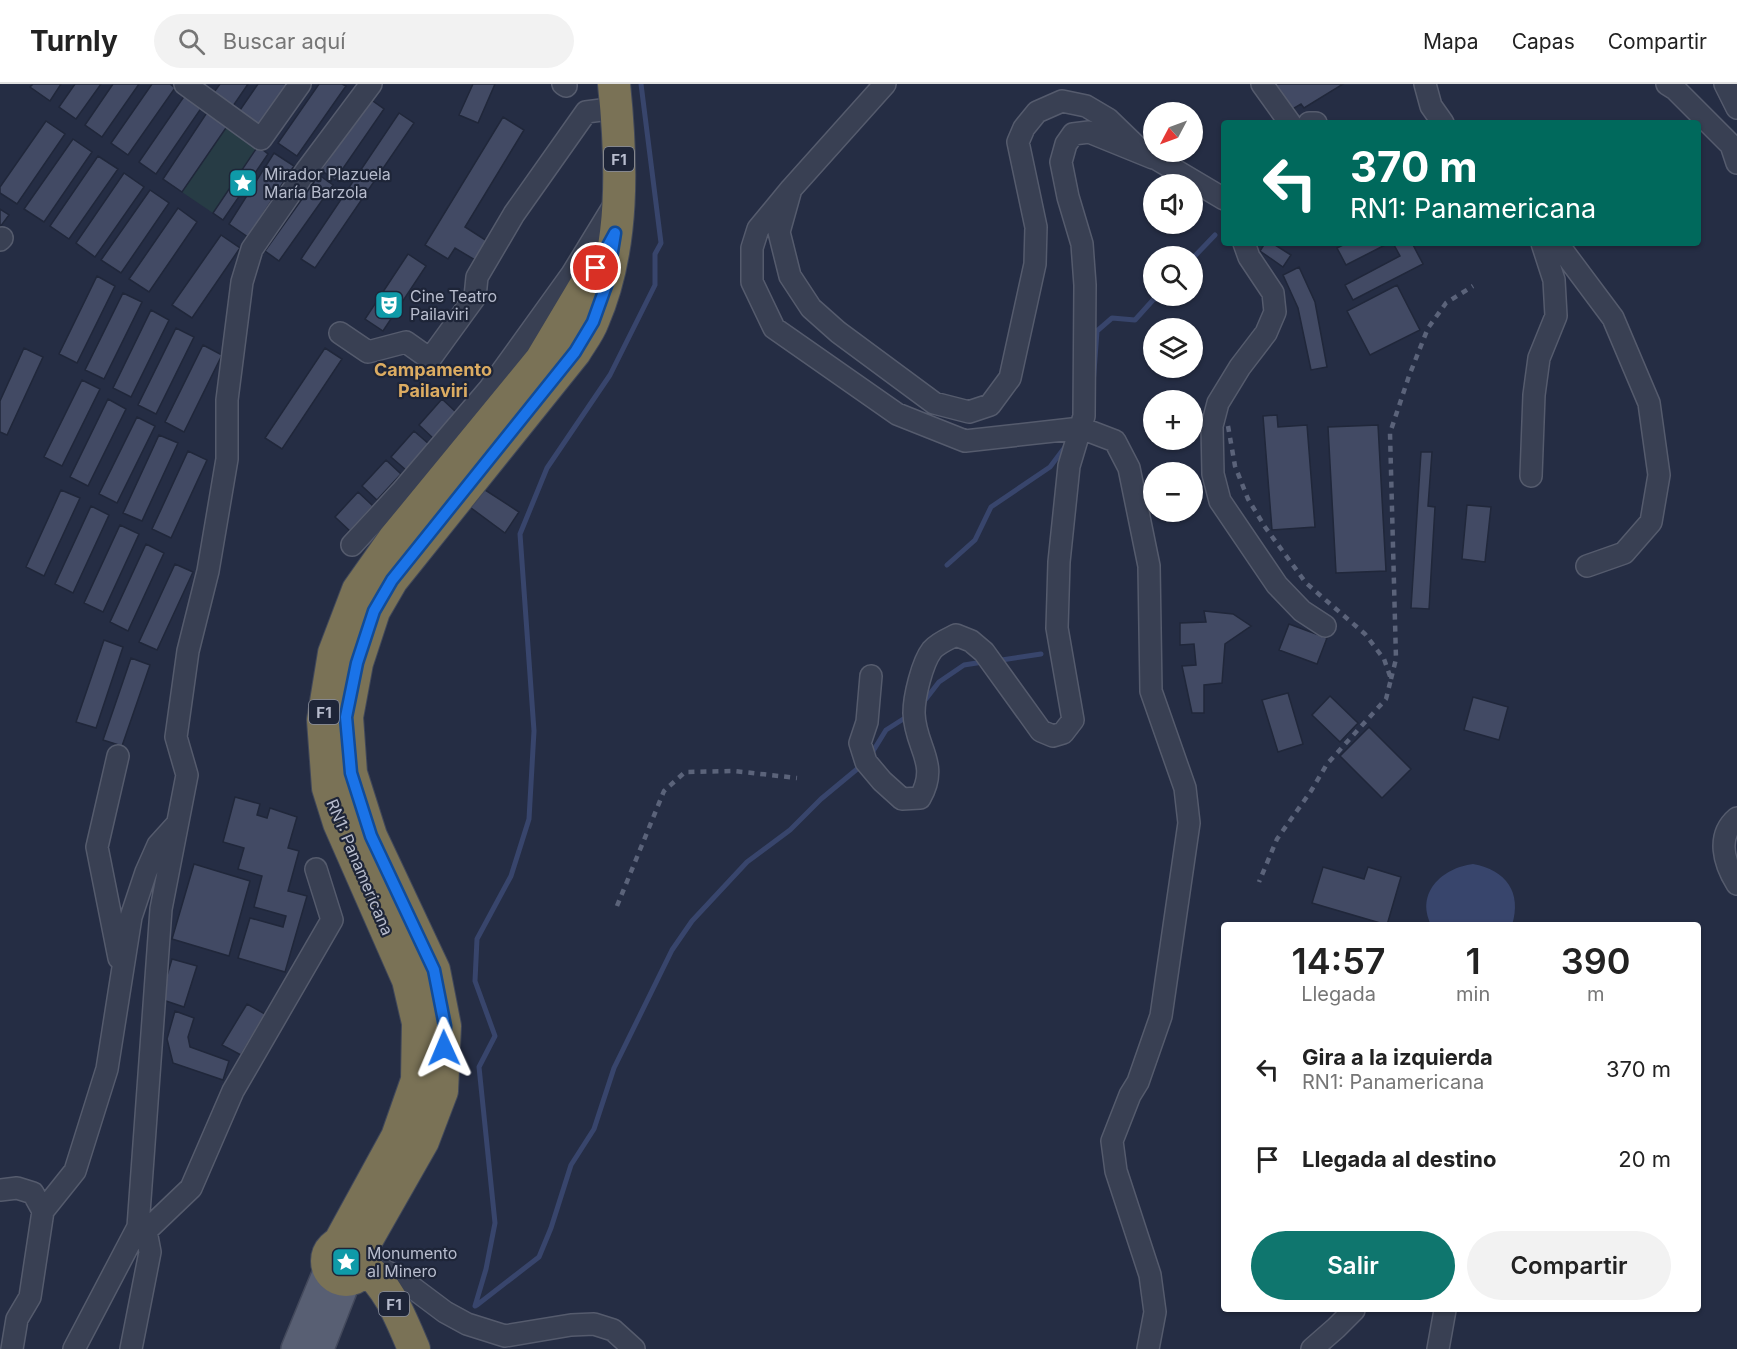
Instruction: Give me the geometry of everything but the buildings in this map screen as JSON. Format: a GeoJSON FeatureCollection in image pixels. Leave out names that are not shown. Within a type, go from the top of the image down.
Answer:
{"type":"FeatureCollection","features":[{"type":"Feature","properties":{"kind":"highway","name":"RN1: Panamericana"},"geometry":{"type":"LineString","coordinates":[[351,1261],[423,1141],[435,1111],[442,1091],[445,1026],[434,970],[371,836],[351,773],[346,717],[357,663],[374,611],[392,580],[567,362],[593,322],[607,283],[615,233],[619,171],[615,96]]}},
{"type":"Feature","properties":{"kind":"highway","name":"F1"},"geometry":{"type":"LineString","coordinates":[[351,1261],[378,1278],[393,1300],[414,1349]]}},
{"type":"Feature","properties":{"kind":"main road"},"geometry":{"type":"LineString","coordinates":[[295,1349],[351,1261]]}},
{"type":"Feature","properties":{"kind":"main road"},"geometry":{"type":"LineString","coordinates":[[320,1349],[351,1261]]}},
{"type":"Feature","properties":{"kind":"street"},"geometry":{"type":"LineString","coordinates":[[185,84],[261,140],[300,84]]}},
{"type":"Feature","properties":{"kind":"street"},"geometry":{"type":"LineString","coordinates":[[131,1349],[150,1252],[142,1229],[161,909],[187,775],[176,737],[188,651],[208,571],[227,459],[227,400],[242,282],[252,249],[306,171],[371,84]]}},
{"type":"Feature","properties":{"kind":"street"},"geometry":{"type":"LineString","coordinates":[[885,84],[758,229],[752,248],[752,282],[774,328],[897,414],[965,441],[1080,428],[1115,441],[1129,468],[1149,566],[1151,691],[1185,788],[1189,823],[1161,1016],[1138,1082],[1130,1095],[1112,1141],[1116,1172],[1150,1275],[1155,1311],[1148,1349]]}},
{"type":"Feature","properties":{"kind":"street"},"geometry":{"type":"LineString","coordinates":[[1262,84],[1288,120]]}},
{"type":"Feature","properties":{"kind":"street"},"geometry":{"type":"LineString","coordinates":[[1425,84],[1431,106],[1441,120]]}},
{"type":"Feature","properties":{"kind":"street"},"geometry":{"type":"LineString","coordinates":[[1668,84],[1731,145],[1737,163]]}},
{"type":"Feature","properties":{"kind":"street"},"geometry":{"type":"LineString","coordinates":[[1725,84],[1737,108]]}},
{"type":"Feature","properties":{"kind":"street"},"geometry":{"type":"LineString","coordinates":[[340,333],[368,352],[406,342],[430,359],[476,297],[477,277],[514,214],[585,112],[615,96]]}},
{"type":"Feature","properties":{"kind":"street"},"geometry":{"type":"LineString","coordinates":[[791,189],[779,232],[790,276],[811,308],[838,332],[934,403],[969,412],[990,405],[1010,378],[1035,264],[1036,227],[1018,142],[1024,128],[1037,112],[1062,101],[1086,106],[1108,119],[1143,151]]}},
{"type":"Feature","properties":{"kind":"street"},"geometry":{"type":"LineString","coordinates":[[871,676],[867,722],[860,743],[866,762],[882,781],[903,799],[920,798],[927,786],[929,771],[914,713],[920,679],[932,650],[956,635],[971,641],[984,652],[1041,731],[1053,736],[1063,733],[1073,720],[1057,628],[1059,562],[1069,466],[1084,416],[1085,285],[1082,244],[1061,162],[1066,144],[1073,134],[1089,132],[1143,154]]}},
{"type":"Feature","properties":{"kind":"street"},"geometry":{"type":"LineString","coordinates":[[1161,162],[1221,197]]}},
{"type":"Feature","properties":{"kind":"street"},"geometry":{"type":"LineString","coordinates":[[352,545],[490,388],[572,274],[617,200]]}},
{"type":"Feature","properties":{"kind":"street"},"geometry":{"type":"LineString","coordinates":[[1245,246],[1249,257],[1273,293],[1275,312],[1266,333],[1240,367],[1218,403],[1212,426],[1213,474],[1220,501],[1277,585],[1302,611],[1325,626]]}},
{"type":"Feature","properties":{"kind":"street"},"geometry":{"type":"LineString","coordinates":[[1531,476],[1534,395],[1539,358],[1556,316],[1554,280],[1543,246]]}},
{"type":"Feature","properties":{"kind":"street"},"geometry":{"type":"LineString","coordinates":[[1559,246],[1613,318],[1629,353],[1649,403],[1659,475],[1651,522],[1624,553],[1587,566]]}},
{"type":"Feature","properties":{"kind":"street"},"geometry":{"type":"LineString","coordinates":[[118,756],[97,847],[122,971]]}},
{"type":"Feature","properties":{"kind":"street"},"geometry":{"type":"LineString","coordinates":[[1737,818],[1729,825],[1723,843],[1728,869],[1737,884]]}},
{"type":"Feature","properties":{"kind":"street"},"geometry":{"type":"LineString","coordinates":[[12,1349],[8,1322],[30,1297],[43,1211],[75,1171],[106,1069],[130,917],[158,845],[177,824]]}},
{"type":"Feature","properties":{"kind":"street"},"geometry":{"type":"LineString","coordinates":[[74,1349],[142,1229],[191,1188],[233,1091],[332,920],[316,869]]}},
{"type":"Feature","properties":{"kind":"street"},"geometry":{"type":"LineString","coordinates":[[0,1190],[17,1188],[33,1193],[43,1211]]}},
{"type":"Feature","properties":{"kind":"street"},"geometry":{"type":"LineString","coordinates":[[351,1261],[405,1282],[445,1312],[467,1324],[506,1336],[571,1325],[594,1324],[612,1330],[634,1349]]}},
{"type":"Feature","properties":{"kind":"street"},"geometry":{"type":"LineString","coordinates":[[1312,1349],[1352,1312]]}},
{"type":"Feature","properties":{"kind":"street"},"geometry":{"type":"LineString","coordinates":[[1438,1349],[1445,1312]]}},
{"type":"Feature","properties":{"kind":"shaded area"},"geometry":{"type":"Polygon","coordinates":[[[228,125],[258,146],[213,213],[182,192],[228,125]]]}},
{"type":"Feature","properties":{"kind":"water"},"geometry":{"type":"Polygon","coordinates":[[[1473,864],[1485,867],[1494,871],[1509,884],[1515,902],[1513,922],[1430,922],[1426,903],[1434,884],[1462,866],[1473,864]]]}},
{"type":"Feature","properties":{"kind":"waterway"},"geometry":{"type":"LineString","coordinates":[[475,1306],[486,1269],[495,1223],[479,1067],[495,1036],[475,981],[477,939],[511,876],[529,819],[534,731],[520,534],[547,468],[610,375],[655,285],[655,254],[661,243],[641,84]]}},
{"type":"Feature","properties":{"kind":"waterway"},"geometry":{"type":"LineString","coordinates":[[1203,248],[1215,235]]}},
{"type":"Feature","properties":{"kind":"waterway"},"geometry":{"type":"LineString","coordinates":[[1093,385],[1097,331],[1112,318],[1135,320],[1148,306]]}},
{"type":"Feature","properties":{"kind":"waterway"},"geometry":{"type":"LineString","coordinates":[[947,565],[975,540],[991,507],[1050,467],[1065,447]]}},
{"type":"Feature","properties":{"kind":"waterway"},"geometry":{"type":"LineString","coordinates":[[995,661],[1041,654]]}},
{"type":"Feature","properties":{"kind":"waterway"},"geometry":{"type":"LineString","coordinates":[[922,704],[939,682],[964,665],[983,662]]}},
{"type":"Feature","properties":{"kind":"waterway"},"geometry":{"type":"LineString","coordinates":[[870,756],[886,730],[908,716]]}},
{"type":"Feature","properties":{"kind":"waterway"},"geometry":{"type":"LineString","coordinates":[[477,1305],[539,1257],[551,1228],[571,1165],[594,1129],[614,1068],[672,950],[692,921],[747,862],[790,830],[821,799],[862,765]]}},
{"type":"Feature","properties":{"kind":"railway"},"geometry":{"type":"LineString","coordinates":[[1391,679],[1396,659],[1390,433],[1428,328],[1446,303],[1473,286]]}},
{"type":"Feature","properties":{"kind":"railway"},"geometry":{"type":"LineString","coordinates":[[1228,426],[1235,466],[1248,499],[1265,527],[1306,583],[1365,634],[1384,659],[1391,679],[1386,699],[1327,764],[1277,839],[1259,882]]}},
{"type":"Feature","properties":{"kind":"railway"},"geometry":{"type":"LineString","coordinates":[[617,906],[664,791],[685,772],[734,771],[797,778]]}},
{"type":"Feature","properties":{"kind":"place","name":"Mirador Plazuela María Barzola"},"geometry":{"type":"Point","coordinates":[243,183]}},
{"type":"Feature","properties":{"kind":"place","name":"Cine Teatro Pailaviri"},"geometry":{"type":"Point","coordinates":[389,305]}},
{"type":"Feature","properties":{"kind":"place","name":"Monumento al Minero"},"geometry":{"type":"Point","coordinates":[346,1262]}},
{"type":"Feature","properties":{"kind":"district","name":"Campamento Pailaviri"},"geometry":{"type":"Point","coordinates":[433,379]}},
{"type":"Feature","properties":{"kind":"route"},"geometry":{"type":"LineString","coordinates":[[444,1048],[445,1026],[434,970],[371,836],[351,773],[346,717],[357,663],[374,611],[392,580],[575,352],[593,322],[607,283],[615,233],[596,268]]}}]}
